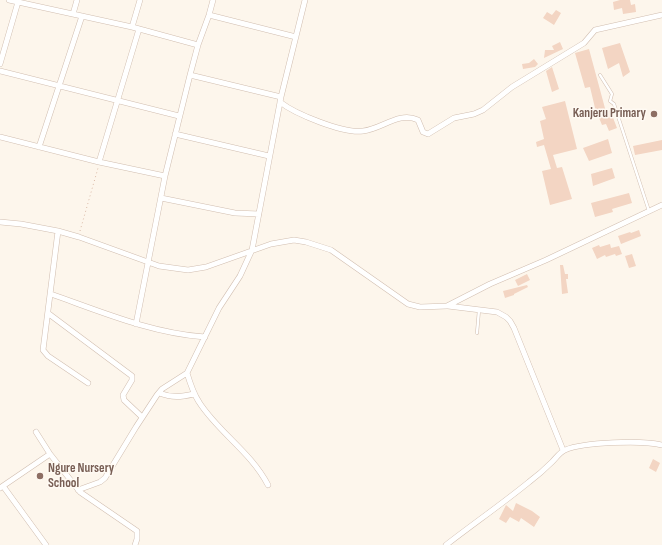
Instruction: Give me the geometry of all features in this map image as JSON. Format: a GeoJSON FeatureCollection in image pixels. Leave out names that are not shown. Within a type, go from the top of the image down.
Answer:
{"type":"FeatureCollection","features":[{"type":"Feature","properties":{"kind":"street"},"geometry":{"type":"LineString","coordinates":[[11,0],[132,27],[198,45]]}},
{"type":"Feature","properties":{"kind":"street"},"geometry":{"type":"LineString","coordinates":[[73,14],[77,0]]}},
{"type":"Feature","properties":{"kind":"street"},"geometry":{"type":"LineString","coordinates":[[132,27],[140,0]]}},
{"type":"Feature","properties":{"kind":"street"},"geometry":{"type":"LineString","coordinates":[[136,324],[147,262],[179,116],[198,45],[209,15],[212,0]]}},
{"type":"Feature","properties":{"kind":"street"},"geometry":{"type":"LineString","coordinates":[[78,490],[100,482],[105,478],[142,417],[162,389],[187,373],[219,308],[240,276],[252,250],[281,100],[305,0]]}},
{"type":"Feature","properties":{"kind":"street"},"geometry":{"type":"LineString","coordinates":[[0,64],[18,2]]}},
{"type":"Feature","properties":{"kind":"street"},"geometry":{"type":"LineString","coordinates":[[209,15],[296,37]]}},
{"type":"Feature","properties":{"kind":"street"},"geometry":{"type":"LineString","coordinates":[[190,75],[281,100],[292,110],[334,127],[359,132],[392,121],[412,117],[418,120],[423,132],[428,134],[451,119],[483,110],[512,87],[584,43],[595,30],[662,15]]}},
{"type":"Feature","properties":{"kind":"street"},"geometry":{"type":"LineString","coordinates":[[39,147],[82,16]]}},
{"type":"Feature","properties":{"kind":"street"},"geometry":{"type":"LineString","coordinates":[[99,162],[139,29]]}},
{"type":"Feature","properties":{"kind":"street"},"geometry":{"type":"LineString","coordinates":[[0,71],[179,116]]}},
{"type":"Feature","properties":{"kind":"street"},"geometry":{"type":"LineString","coordinates":[[175,134],[270,156]]}},
{"type":"Feature","properties":{"kind":"street"},"geometry":{"type":"LineString","coordinates":[[0,137],[99,162],[165,176]]}},
{"type":"Feature","properties":{"kind":"street"},"geometry":{"type":"LineString","coordinates":[[161,198],[235,213],[259,214]]}},
{"type":"Feature","properties":{"kind":"street"},"geometry":{"type":"LineString","coordinates":[[447,306],[490,284],[546,260],[662,205]]}},
{"type":"Feature","properties":{"kind":"street"},"geometry":{"type":"LineString","coordinates":[[0,222],[21,224],[79,237],[147,262],[188,270],[198,269],[271,244],[299,240],[331,250],[408,304],[420,307],[447,306],[479,309],[502,314],[510,321],[521,344],[563,450]]}},
{"type":"Feature","properties":{"kind":"street"},"geometry":{"type":"LineString","coordinates":[[58,232],[44,352],[88,383]]}},
{"type":"Feature","properties":{"kind":"street"},"geometry":{"type":"LineString","coordinates":[[51,294],[136,324],[182,335],[205,337]]}},
{"type":"Feature","properties":{"kind":"street"},"geometry":{"type":"LineString","coordinates":[[49,314],[132,376],[132,380],[123,398],[142,417]]}},
{"type":"Feature","properties":{"kind":"street"},"geometry":{"type":"LineString","coordinates":[[187,373],[194,394],[212,419],[257,467],[268,485]]}},
{"type":"Feature","properties":{"kind":"street"},"geometry":{"type":"LineString","coordinates":[[159,393],[170,397],[194,394]]}},
{"type":"Feature","properties":{"kind":"street"},"geometry":{"type":"LineString","coordinates":[[36,432],[50,454],[78,490],[137,531],[138,539],[135,545]]}},
{"type":"Feature","properties":{"kind":"street"},"geometry":{"type":"LineString","coordinates":[[446,545],[528,482],[551,463],[563,450],[576,446],[593,444],[653,443],[662,445]]}},
{"type":"Feature","properties":{"kind":"street"},"geometry":{"type":"LineString","coordinates":[[46,545],[1,487],[50,454]]}},
{"type":"Feature","properties":{"kind":"lane"},"geometry":{"type":"LineString","coordinates":[[600,75],[612,94],[610,101],[614,104],[649,212]]}},
{"type":"Feature","properties":{"kind":"lane"},"geometry":{"type":"LineString","coordinates":[[476,333],[479,309]]}},
{"type":"Feature","properties":{"kind":"path"},"geometry":{"type":"LineString","coordinates":[[79,237],[99,162]]}},
{"type":"Feature","properties":{"kind":"building"},"geometry":{"type":"Polygon","coordinates":[[[630,0],[631,5],[635,4],[636,12],[623,14],[622,8],[614,10],[613,2],[630,0]]]}},
{"type":"Feature","properties":{"kind":"building"},"geometry":{"type":"Polygon","coordinates":[[[556,10],[561,13],[554,25],[543,18],[547,12],[552,15],[556,10]]]}},
{"type":"Feature","properties":{"kind":"building"},"geometry":{"type":"Polygon","coordinates":[[[560,42],[563,49],[544,58],[545,50],[554,50],[552,46],[560,42]]]}},
{"type":"Feature","properties":{"kind":"building"},"geometry":{"type":"Polygon","coordinates":[[[620,43],[630,72],[623,77],[619,63],[608,69],[602,48],[620,43]]]}},
{"type":"Feature","properties":{"kind":"building"},"geometry":{"type":"Polygon","coordinates":[[[589,49],[606,112],[610,110],[617,128],[609,131],[606,124],[602,125],[595,108],[590,87],[585,88],[575,53],[589,49]]]}},
{"type":"Feature","properties":{"kind":"building"},"geometry":{"type":"Polygon","coordinates":[[[534,59],[538,64],[535,67],[523,69],[522,64],[529,63],[534,59]]]}},
{"type":"Feature","properties":{"kind":"building"},"geometry":{"type":"Polygon","coordinates":[[[552,67],[559,89],[552,92],[546,71],[552,67]]]}},
{"type":"Feature","properties":{"kind":"building"},"geometry":{"type":"Polygon","coordinates":[[[565,101],[577,149],[553,155],[557,168],[562,167],[572,199],[550,205],[542,171],[551,169],[544,145],[537,147],[536,142],[544,139],[540,121],[546,119],[542,107],[565,101]]]}},
{"type":"Feature","properties":{"kind":"building"},"geometry":{"type":"Polygon","coordinates":[[[608,139],[612,153],[589,161],[583,148],[608,139]]]}},
{"type":"Feature","properties":{"kind":"building"},"geometry":{"type":"Polygon","coordinates":[[[662,140],[662,150],[635,155],[633,146],[662,140]]]}},
{"type":"Feature","properties":{"kind":"building"},"geometry":{"type":"Polygon","coordinates":[[[612,168],[615,178],[593,186],[591,174],[612,168]]]}},
{"type":"Feature","properties":{"kind":"building"},"geometry":{"type":"Polygon","coordinates":[[[629,193],[632,203],[612,209],[613,212],[595,217],[591,203],[629,193]]]}},
{"type":"Feature","properties":{"kind":"building"},"geometry":{"type":"Polygon","coordinates":[[[639,230],[641,236],[621,244],[618,236],[639,230]]]}},
{"type":"Feature","properties":{"kind":"building"},"geometry":{"type":"Polygon","coordinates":[[[610,244],[611,248],[619,246],[622,254],[616,256],[615,254],[606,257],[605,255],[597,259],[592,248],[599,245],[600,247],[610,244]]]}},
{"type":"Feature","properties":{"kind":"building"},"geometry":{"type":"Polygon","coordinates":[[[632,254],[636,266],[629,268],[625,256],[632,254]]]}},
{"type":"Feature","properties":{"kind":"building"},"geometry":{"type":"Polygon","coordinates":[[[560,265],[563,265],[565,274],[568,274],[568,279],[566,279],[568,293],[562,294],[560,265]]]}},
{"type":"Feature","properties":{"kind":"building"},"geometry":{"type":"Polygon","coordinates":[[[527,274],[530,280],[518,286],[515,280],[527,274]]]}},
{"type":"Feature","properties":{"kind":"building"},"geometry":{"type":"Polygon","coordinates":[[[527,285],[528,287],[505,298],[503,291],[527,285]]]}},
{"type":"Feature","properties":{"kind":"building"},"geometry":{"type":"Polygon","coordinates":[[[653,459],[660,463],[656,472],[649,468],[653,459]]]}},
{"type":"Feature","properties":{"kind":"building"},"geometry":{"type":"Polygon","coordinates":[[[516,503],[540,517],[534,527],[521,518],[519,522],[510,517],[506,523],[499,519],[506,505],[513,511],[516,503]]]}},
{"type":"Feature","properties":{"kind":"place","name":"Kanjeru Primary"},"geometry":{"type":"Point","coordinates":[654,114]}},
{"type":"Feature","properties":{"kind":"place","name":"Ngure Nursery School"},"geometry":{"type":"Point","coordinates":[40,476]}}]}
